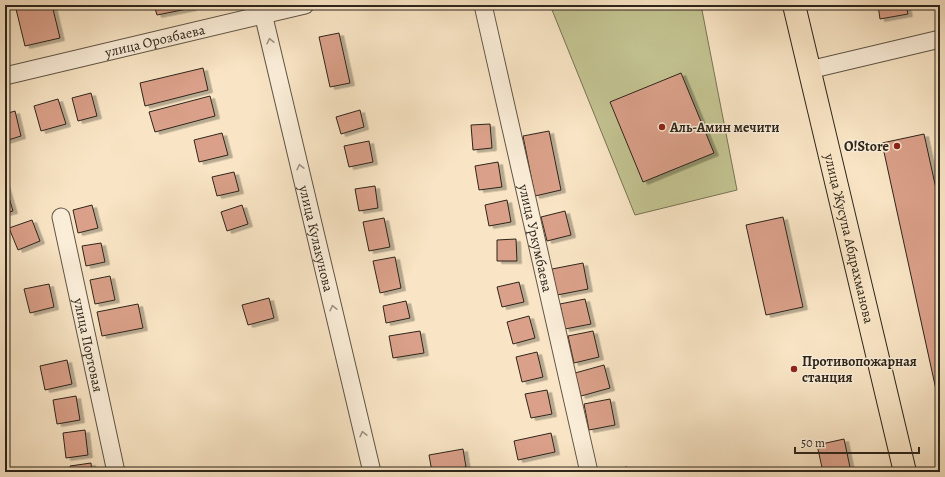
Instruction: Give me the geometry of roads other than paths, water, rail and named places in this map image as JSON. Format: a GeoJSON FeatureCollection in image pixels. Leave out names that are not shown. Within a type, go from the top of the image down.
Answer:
{"type":"FeatureCollection","features":[{"type":"Feature","properties":{"kind":"highway","name":"улица Жусупа Абдрахманова"},"geometry":{"type":"LineString","coordinates":[[794,5],[905,472]]}},
{"type":"Feature","properties":{"kind":"street","name":"улица Орозбаева"},"geometry":{"type":"LineString","coordinates":[[5,76],[262,10],[305,5]]}},
{"type":"Feature","properties":{"kind":"street","name":"улица Уркумбаева"},"geometry":{"type":"LineString","coordinates":[[483,5],[589,472]]}},
{"type":"Feature","properties":{"kind":"street","name":"улица Кулакунова"},"geometry":{"type":"LineString","coordinates":[[262,10],[372,472]]}},
{"type":"Feature","properties":{"kind":"street"},"geometry":{"type":"LineString","coordinates":[[809,70],[940,39]]}},
{"type":"Feature","properties":{"kind":"street","name":"улица Портовая"},"geometry":{"type":"LineString","coordinates":[[61,217],[116,472]]}},
{"type":"Feature","properties":{"kind":"place","name":"Аль-Амин мечити"},"geometry":{"type":"Point","coordinates":[662,127]}},
{"type":"Feature","properties":{"kind":"place","name":"O!Store"},"geometry":{"type":"Point","coordinates":[897,146]}},
{"type":"Feature","properties":{"kind":"place","name":"Противопожарная станция"},"geometry":{"type":"Point","coordinates":[794,369]}}]}
